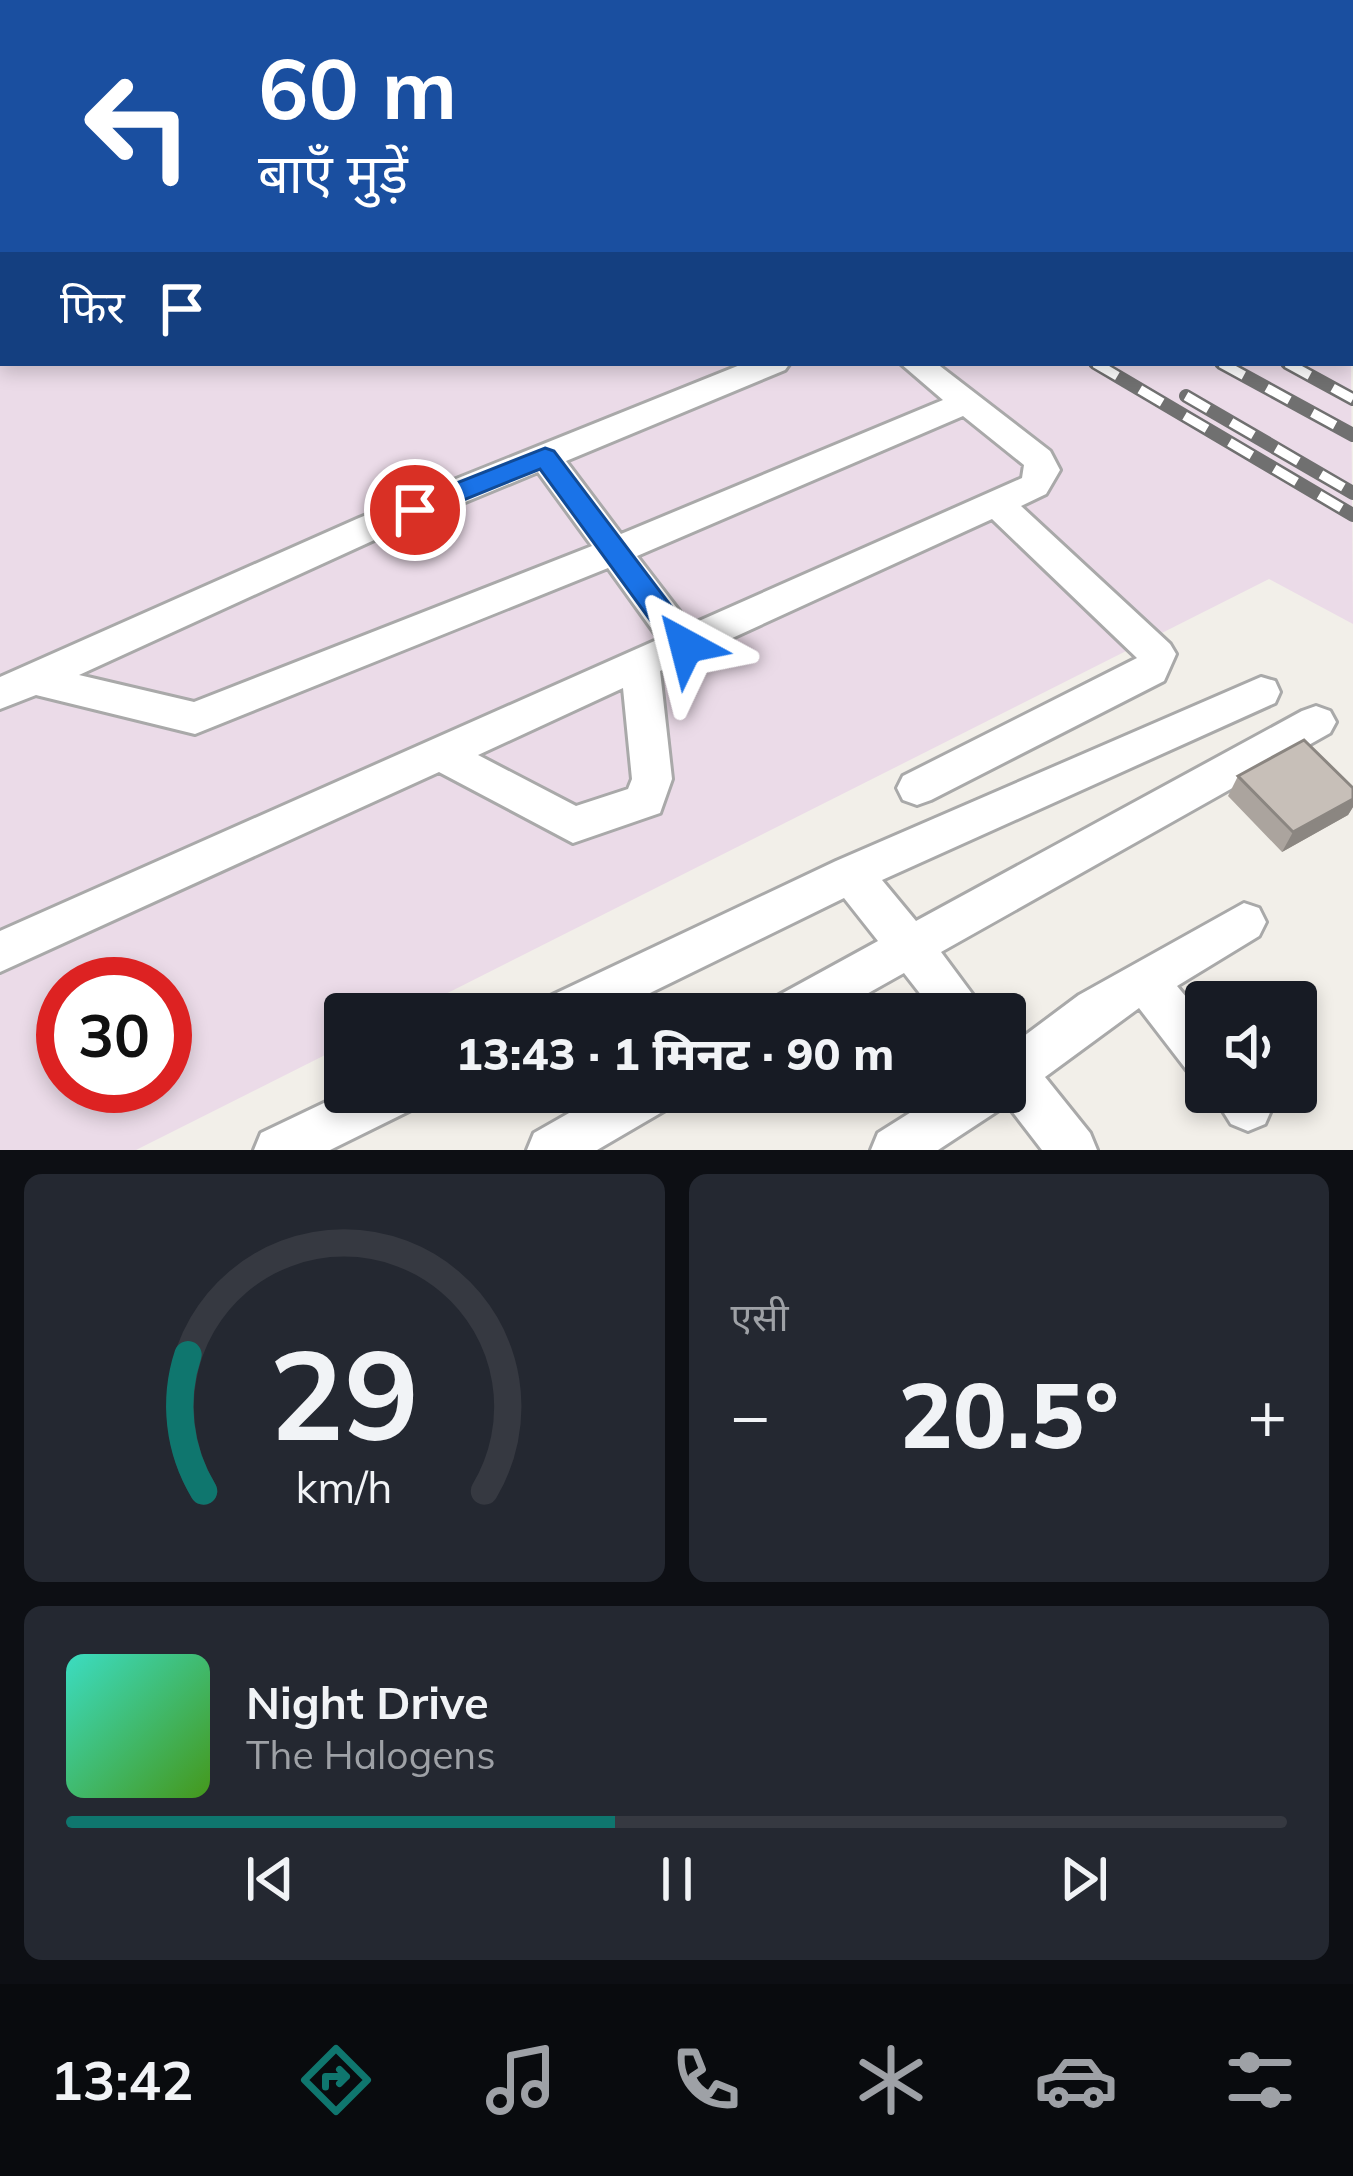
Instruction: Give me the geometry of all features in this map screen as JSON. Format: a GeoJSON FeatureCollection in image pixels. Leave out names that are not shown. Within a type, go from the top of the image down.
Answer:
{"type":"FeatureCollection","features":[{"type":"Feature","properties":{"kind":"street"},"geometry":{"type":"LineString","coordinates":[[16,687],[371,527],[767,366]]}},
{"type":"Feature","properties":{"kind":"street"},"geometry":{"type":"LineString","coordinates":[[0,952],[1034,486],[1043,470],[1038,459],[920,366]]}},
{"type":"Feature","properties":{"kind":"street"},"geometry":{"type":"LineString","coordinates":[[16,687],[195,718],[612,552],[968,402]]}},
{"type":"Feature","properties":{"kind":"street"},"geometry":{"type":"LineString","coordinates":[[545,457],[686,646]]}},
{"type":"Feature","properties":{"kind":"street"},"geometry":{"type":"LineString","coordinates":[[916,788],[1151,671],[1157,654],[997,503]]}},
{"type":"Feature","properties":{"kind":"street"},"geometry":{"type":"LineString","coordinates":[[441,754],[573,825],[645,801],[652,778],[640,666]]}},
{"type":"Feature","properties":{"kind":"street"},"geometry":{"type":"LineString","coordinates":[[604,993],[851,874],[1261,692]]}},
{"type":"Feature","properties":{"kind":"street"},"geometry":{"type":"LineString","coordinates":[[825,993],[1316,722]]}},
{"type":"Feature","properties":{"kind":"street"},"geometry":{"type":"LineString","coordinates":[[851,874],[947,993]]}},
{"type":"Feature","properties":{"kind":"street"},"geometry":{"type":"LineString","coordinates":[[1026,1060],[1095,1010],[1244,922]]}},
{"type":"Feature","properties":{"kind":"street"},"geometry":{"type":"LineString","coordinates":[[1144,981],[1185,1031]]}},
{"type":"Feature","properties":{"kind":"street"},"geometry":{"type":"LineString","coordinates":[[1026,1103],[1072,1150]]}},
{"type":"Feature","properties":{"kind":"street"},"geometry":{"type":"LineString","coordinates":[[278,1150],[355,1113]]}},
{"type":"Feature","properties":{"kind":"street"},"geometry":{"type":"LineString","coordinates":[[551,1150],[615,1113]]}},
{"type":"Feature","properties":{"kind":"street"},"geometry":{"type":"LineString","coordinates":[[895,1150],[950,1113]]}},
{"type":"Feature","properties":{"kind":"shaded area"},"geometry":{"type":"Polygon","coordinates":[[[0,366],[1351,366],[1353,624],[1269,579],[448,993],[324,993],[324,1056],[136,1150],[0,1150],[0,366]]]}},
{"type":"Feature","properties":{"kind":"building"},"geometry":{"type":"Polygon","coordinates":[[[1304,740],[1353,788],[1353,799],[1293,832],[1238,776],[1304,740]]]}},
{"type":"Feature","properties":{"kind":"railway"},"geometry":{"type":"LineString","coordinates":[[1100,366],[1353,515]]}},
{"type":"Feature","properties":{"kind":"railway"},"geometry":{"type":"LineString","coordinates":[[1226,366],[1353,435]]}},
{"type":"Feature","properties":{"kind":"railway"},"geometry":{"type":"LineString","coordinates":[[1292,366],[1353,399]]}},
{"type":"Feature","properties":{"kind":"railway"},"geometry":{"type":"LineString","coordinates":[[1186,396],[1353,493]]}},
{"type":"Feature","properties":{"kind":"route"},"geometry":{"type":"LineString","coordinates":[[415,510],[545,457],[686,646]]}}]}
